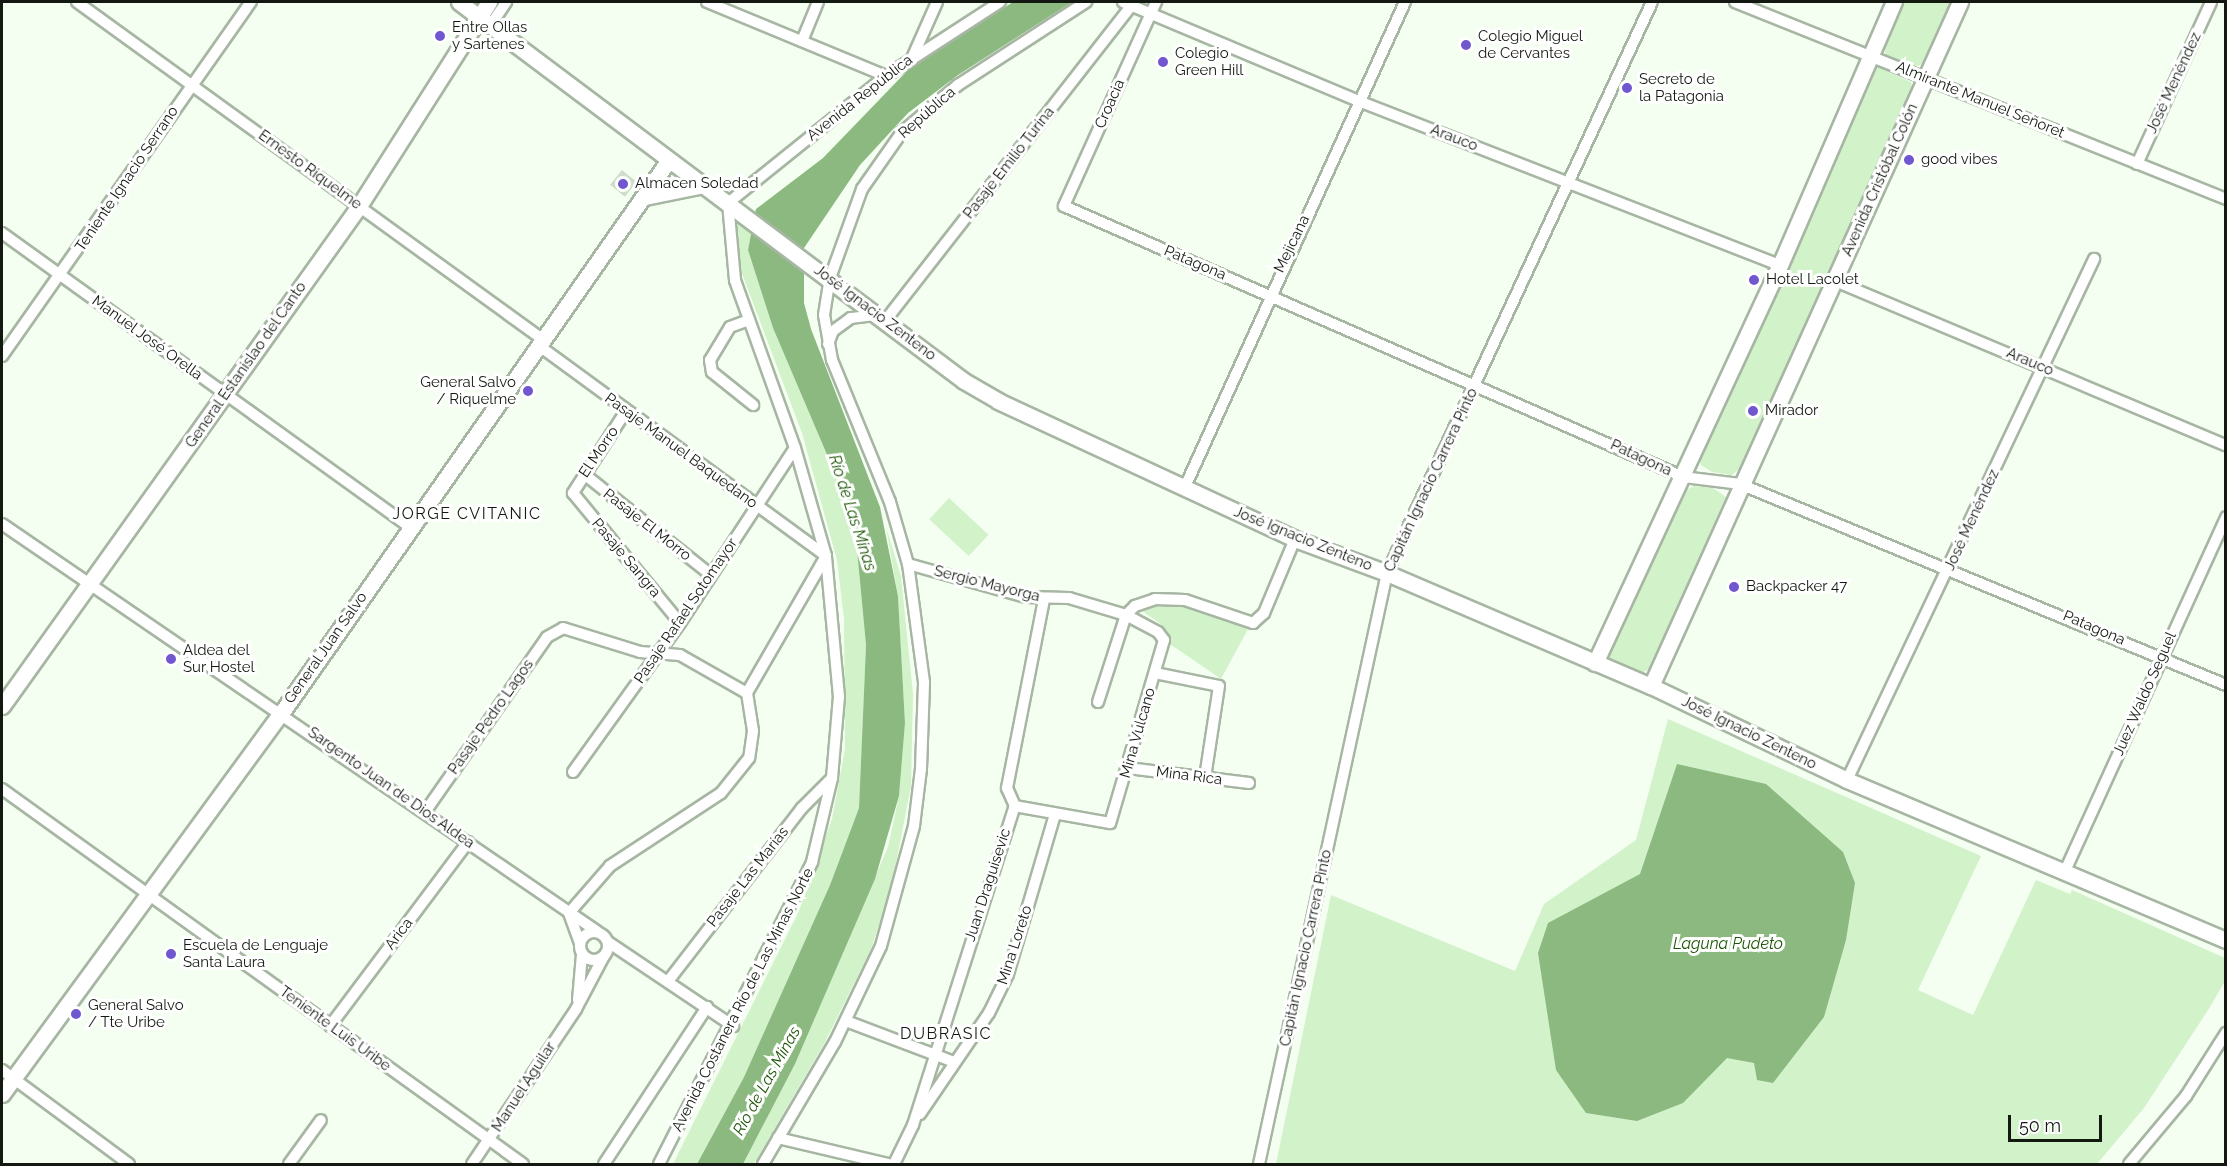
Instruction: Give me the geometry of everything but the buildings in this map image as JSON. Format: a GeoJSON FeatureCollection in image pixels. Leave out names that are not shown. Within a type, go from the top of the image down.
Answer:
{"type":"FeatureCollection","features":[{"type":"Feature","properties":{"kind":"street","name":"Ernesto Riquelme"},"geometry":{"type":"LineString","coordinates":[[77,2],[359,206],[540,342]]}},
{"type":"Feature","properties":{"kind":"street","name":"Teniente Ignacio Serrano"},"geometry":{"type":"LineString","coordinates":[[2,356],[62,276],[192,84],[251,2]]}},
{"type":"Feature","properties":{"kind":"street","name":"José Ignacio Zenteno"},"geometry":{"type":"LineString","coordinates":[[459,2],[817,268],[880,318],[998,401],[1295,539],[1387,573],[1651,686],[1847,780],[2226,940]]}},
{"type":"Feature","properties":{"kind":"street","name":"General Estanislao del Canto"},"geometry":{"type":"LineString","coordinates":[[2,706],[359,206],[486,22],[489,2]]}},
{"type":"Feature","properties":{"kind":"street"},"geometry":{"type":"LineString","coordinates":[[486,22],[506,2]]}},
{"type":"Feature","properties":{"kind":"street"},"geometry":{"type":"LineString","coordinates":[[802,41],[818,2]]}},
{"type":"Feature","properties":{"kind":"street"},"geometry":{"type":"LineString","coordinates":[[914,56],[937,2]]}},
{"type":"Feature","properties":{"kind":"street","name":"Avenida República"},"geometry":{"type":"LineString","coordinates":[[728,203],[886,76],[1000,2]]}},
{"type":"Feature","properties":{"kind":"street","name":"República"},"geometry":{"type":"LineString","coordinates":[[763,1164],[846,1021],[881,946],[914,826],[924,682],[908,564],[890,502],[828,344],[824,315],[830,278],[862,189],[902,132],[958,86],[1086,2]]}},
{"type":"Feature","properties":{"kind":"street","name":"Arauco"},"geometry":{"type":"LineString","coordinates":[[1129,2],[1361,102],[1780,265]]}},
{"type":"Feature","properties":{"kind":"street","name":"Pasaje Emilio Turina"},"geometry":{"type":"LineString","coordinates":[[880,318],[1129,2]]}},
{"type":"Feature","properties":{"kind":"street","name":"Croacia"},"geometry":{"type":"LineString","coordinates":[[1064,206],[1156,2]]}},
{"type":"Feature","properties":{"kind":"street","name":"Mejicana"},"geometry":{"type":"LineString","coordinates":[[1184,489],[1268,295],[1361,102],[1405,2]]}},
{"type":"Feature","properties":{"kind":"street","name":"Capitán Ignacio Carrera Pinto"},"geometry":{"type":"LineString","coordinates":[[1259,1164],[1387,573],[1571,184],[1652,2]]}},
{"type":"Feature","properties":{"kind":"street","name":"Almirante Manuel Señoret"},"geometry":{"type":"LineString","coordinates":[[1735,2],[2226,199]]}},
{"type":"Feature","properties":{"kind":"street"},"geometry":{"type":"LineString","coordinates":[[1595,663],[1780,265],[1894,2]]}},
{"type":"Feature","properties":{"kind":"street","name":"Avenida Cristóbal Colón"},"geometry":{"type":"LineString","coordinates":[[1651,686],[1740,484],[1835,281],[1960,2]]}},
{"type":"Feature","properties":{"kind":"street","name":"José Menéndez"},"geometry":{"type":"LineString","coordinates":[[2137,164],[2211,2]]}},
{"type":"Feature","properties":{"kind":"street"},"geometry":{"type":"LineString","coordinates":[[714,3],[886,76]]}},
{"type":"Feature","properties":{"kind":"street","name":"General Juan Salvo"},"geometry":{"type":"LineString","coordinates":[[2,1094],[7,1074],[148,894],[282,712],[669,160]]}},
{"type":"Feature","properties":{"kind":"street"},"geometry":{"type":"LineString","coordinates":[[645,197],[703,185]]}},
{"type":"Feature","properties":{"kind":"street","name":"Avenida Costanera Río de Las Minas Norte"},"geometry":{"type":"LineString","coordinates":[[659,1164],[733,1026],[812,862],[832,778],[839,697],[826,556],[795,448],[735,280],[728,203]]}},
{"type":"Feature","properties":{"kind":"street","name":"Patagona"},"geometry":{"type":"LineString","coordinates":[[1064,206],[1476,383],[1683,477],[1740,484],[2162,656],[2226,685]]}},
{"type":"Feature","properties":{"kind":"street","name":"Manuel José Orella"},"geometry":{"type":"LineString","coordinates":[[2,232],[410,527]]}},
{"type":"Feature","properties":{"kind":"street","name":"José Menéndez"},"geometry":{"type":"LineString","coordinates":[[1847,780],[2094,259]]}},
{"type":"Feature","properties":{"kind":"street","name":"Arauco"},"geometry":{"type":"LineString","coordinates":[[1835,281],[2226,445]]}},
{"type":"Feature","properties":{"kind":"street"},"geometry":{"type":"LineString","coordinates":[[828,344],[833,331],[850,318],[880,318]]}},
{"type":"Feature","properties":{"kind":"street"},"geometry":{"type":"LineString","coordinates":[[749,320],[730,327],[710,360],[712,372],[753,405]]}},
{"type":"Feature","properties":{"kind":"street","name":"Pasaje Manuel Baquedano"},"geometry":{"type":"LineString","coordinates":[[540,342],[626,411],[826,556]]}},
{"type":"Feature","properties":{"kind":"street","name":"El Morro"},"geometry":{"type":"LineString","coordinates":[[573,493],[626,411]]}},
{"type":"Feature","properties":{"kind":"street","name":"Pasaje Rafael Sotomayor"},"geometry":{"type":"LineString","coordinates":[[573,772],[680,622],[795,448]]}},
{"type":"Feature","properties":{"kind":"street","name":"Pasaje El Morro"},"geometry":{"type":"LineString","coordinates":[[584,474],[711,575]]}},
{"type":"Feature","properties":{"kind":"street","name":"Pasaje Sangra"},"geometry":{"type":"LineString","coordinates":[[573,493],[680,622]]}},
{"type":"Feature","properties":{"kind":"street","name":"Juez Waldo Seguel"},"geometry":{"type":"LineString","coordinates":[[2065,871],[2226,517]]}},
{"type":"Feature","properties":{"kind":"street","name":"Sargento Juan de Dios Aldea"},"geometry":{"type":"LineString","coordinates":[[2,524],[282,712],[598,932]]}},
{"type":"Feature","properties":{"kind":"street"},"geometry":{"type":"LineString","coordinates":[[1098,702],[1126,615],[1155,599],[1175,598],[1253,622],[1264,613],[1295,539]]}},
{"type":"Feature","properties":{"kind":"street"},"geometry":{"type":"LineString","coordinates":[[608,942],[604,956],[595,960],[581,949],[569,913],[610,866],[722,793],[753,746],[747,693],[826,556]]}},
{"type":"Feature","properties":{"kind":"street","name":"Sergio Mayorga"},"geometry":{"type":"LineString","coordinates":[[908,564],[1044,600],[1069,598],[1126,615],[1158,632],[1164,640]]}},
{"type":"Feature","properties":{"kind":"street"},"geometry":{"type":"LineString","coordinates":[[1044,600],[1007,788],[1015,806],[1055,814]]}},
{"type":"Feature","properties":{"kind":"street","name":"Pasaje Pedro Lagos"},"geometry":{"type":"LineString","coordinates":[[424,812],[547,637],[563,628],[585,631],[640,652],[659,652]]}},
{"type":"Feature","properties":{"kind":"street","name":"Mina Vulcano"},"geometry":{"type":"LineString","coordinates":[[1055,814],[1110,824],[1164,640]]}},
{"type":"Feature","properties":{"kind":"street"},"geometry":{"type":"LineString","coordinates":[[659,652],[680,655],[747,693]]}},
{"type":"Feature","properties":{"kind":"street"},"geometry":{"type":"LineString","coordinates":[[1155,672],[1219,686],[1205,778]]}},
{"type":"Feature","properties":{"kind":"street","name":"Mina Rica"},"geometry":{"type":"LineString","coordinates":[[1128,768],[1249,783]]}},
{"type":"Feature","properties":{"kind":"street","name":"Pasaje Las Marías"},"geometry":{"type":"LineString","coordinates":[[669,980],[802,808],[832,778]]}},
{"type":"Feature","properties":{"kind":"street","name":"Teniente Luis Uribe"},"geometry":{"type":"LineString","coordinates":[[2,789],[523,1164]]}},
{"type":"Feature","properties":{"kind":"street","name":"Juan Draguisevic"},"geometry":{"type":"LineString","coordinates":[[894,1164],[913,1125],[1015,806]]}},
{"type":"Feature","properties":{"kind":"street","name":"Mina Loreto"},"geometry":{"type":"LineString","coordinates":[[913,1125],[988,1013],[1008,974],[1055,814]]}},
{"type":"Feature","properties":{"kind":"street","name":"Arica"},"geometry":{"type":"LineString","coordinates":[[330,1026],[468,842]]}},
{"type":"Feature","properties":{"kind":"street"},"geometry":{"type":"LineString","coordinates":[[581,949],[585,935],[598,932],[608,942],[669,980],[733,1026]]}},
{"type":"Feature","properties":{"kind":"street","name":"Manuel Aguilar"},"geometry":{"type":"LineString","coordinates":[[576,1009],[581,949]]}},
{"type":"Feature","properties":{"kind":"street","name":"Manuel Aguilar"},"geometry":{"type":"LineString","coordinates":[[472,1164],[576,1009],[604,956]]}},
{"type":"Feature","properties":{"kind":"street"},"geometry":{"type":"LineString","coordinates":[[604,1164],[707,1007]]}},
{"type":"Feature","properties":{"kind":"street"},"geometry":{"type":"LineString","coordinates":[[846,1021],[954,1062]]}},
{"type":"Feature","properties":{"kind":"street"},"geometry":{"type":"LineString","coordinates":[[2129,1164],[2186,1096],[2226,1033]]}},
{"type":"Feature","properties":{"kind":"street"},"geometry":{"type":"LineString","coordinates":[[7,1074],[129,1164]]}},
{"type":"Feature","properties":{"kind":"street"},"geometry":{"type":"LineString","coordinates":[[289,1164],[321,1120]]}},
{"type":"Feature","properties":{"kind":"street"},"geometry":{"type":"LineString","coordinates":[[778,1138],[888,1164]]}},
{"type":"Feature","properties":{"kind":"shaded area"},"geometry":{"type":"Polygon","coordinates":[[[1902,2],[1953,2],[1926,62],[1915,67],[1886,55],[1883,46],[1902,2]]]}},
{"type":"Feature","properties":{"kind":"shaded area"},"geometry":{"type":"Polygon","coordinates":[[[1878,67],[1911,82],[1914,93],[1739,469],[1732,475],[1712,472],[1701,465],[1698,454],[1871,72],[1878,67]]]}},
{"type":"Feature","properties":{"kind":"shaded area"},"geometry":{"type":"Polygon","coordinates":[[[735,218],[752,232],[748,250],[773,328],[854,518],[866,645],[859,808],[830,885],[744,1077],[697,1164],[673,1164],[799,911],[832,819],[845,749],[844,619],[837,560],[802,433],[738,263],[735,218]]]}},
{"type":"Feature","properties":{"kind":"shaded area"},"geometry":{"type":"Polygon","coordinates":[[[1694,486],[1713,488],[1726,497],[1649,669],[1642,673],[1610,659],[1605,650],[1680,493],[1694,486]]]}},
{"type":"Feature","properties":{"kind":"shaded area"},"geometry":{"type":"Polygon","coordinates":[[[949,498],[988,535],[969,556],[929,519],[949,498]]]}},
{"type":"Feature","properties":{"kind":"shaded area"},"geometry":{"type":"Polygon","coordinates":[[[886,527],[901,576],[913,694],[911,786],[891,889],[871,949],[825,1042],[754,1164],[743,1164],[795,1064],[888,847],[899,796],[905,723],[898,596],[886,527]]]}},
{"type":"Feature","properties":{"kind":"shaded area"},"geometry":{"type":"Polygon","coordinates":[[[1185,600],[1248,629],[1221,679],[1164,640],[1162,625],[1135,606],[1185,600]]]}},
{"type":"Feature","properties":{"kind":"shaded area"},"geometry":{"type":"Polygon","coordinates":[[[1668,719],[1981,856],[1918,990],[1973,1015],[2036,880],[2070,894],[2072,890],[2225,958],[2225,981],[2210,1007],[2144,1108],[2097,1164],[1276,1164],[1331,895],[1515,971],[1544,904],[1636,840],[1668,719]]]}},
{"type":"Feature","properties":{"kind":"water","name":"Río de Las Minas"},"geometry":{"type":"Polygon","coordinates":[[[1013,2],[1072,2],[958,75],[908,113],[860,165],[804,248],[804,303],[811,329],[880,507],[898,596],[905,723],[899,796],[875,879],[795,1064],[743,1164],[697,1164],[744,1077],[830,885],[859,808],[866,645],[854,518],[773,328],[748,250],[756,209],[823,158],[907,71],[1013,2]]]}},
{"type":"Feature","properties":{"kind":"water","name":"Laguna Pudeto"},"geometry":{"type":"Polygon","coordinates":[[[1677,764],[1766,784],[1843,852],[1855,883],[1846,940],[1824,1017],[1773,1083],[1757,1080],[1754,1063],[1727,1058],[1683,1103],[1637,1121],[1586,1113],[1556,1070],[1538,953],[1548,923],[1640,874],[1677,764]]]}},
{"type":"Feature","properties":{"kind":"place","name":"Entre Ollas y Sartenes"},"geometry":{"type":"Point","coordinates":[440,36]}},
{"type":"Feature","properties":{"kind":"place","name":"Colegio Miguel de Cervantes"},"geometry":{"type":"Point","coordinates":[1466,45]}},
{"type":"Feature","properties":{"kind":"place","name":"Colegio Green Hill"},"geometry":{"type":"Point","coordinates":[1163,62]}},
{"type":"Feature","properties":{"kind":"place","name":"Secreto de la Patagonia"},"geometry":{"type":"Point","coordinates":[1627,88]}},
{"type":"Feature","properties":{"kind":"place","name":"good vibes"},"geometry":{"type":"Point","coordinates":[1909,160]}},
{"type":"Feature","properties":{"kind":"place","name":"Almacen Soledad"},"geometry":{"type":"Point","coordinates":[623,184]}},
{"type":"Feature","properties":{"kind":"place","name":"Hotel Lacolet"},"geometry":{"type":"Point","coordinates":[1754,280]}},
{"type":"Feature","properties":{"kind":"place","name":"General Salvo / Riquelme"},"geometry":{"type":"Point","coordinates":[528,391]}},
{"type":"Feature","properties":{"kind":"place","name":"Mirador"},"geometry":{"type":"Point","coordinates":[1753,411]}},
{"type":"Feature","properties":{"kind":"place","name":"Backpacker 47"},"geometry":{"type":"Point","coordinates":[1734,587]}},
{"type":"Feature","properties":{"kind":"place","name":"Aldea del Sur Hostel"},"geometry":{"type":"Point","coordinates":[171,659]}},
{"type":"Feature","properties":{"kind":"place","name":"Escuela de Lenguaje Santa Laura"},"geometry":{"type":"Point","coordinates":[171,954]}},
{"type":"Feature","properties":{"kind":"place","name":"General Salvo / Tte Uribe"},"geometry":{"type":"Point","coordinates":[76,1014]}},
{"type":"Feature","properties":{"kind":"district","name":"JORGE CVITANIC"},"geometry":{"type":"Point","coordinates":[467,514]}},
{"type":"Feature","properties":{"kind":"district","name":"DUBRASIC"},"geometry":{"type":"Point","coordinates":[946,1034]}}]}
